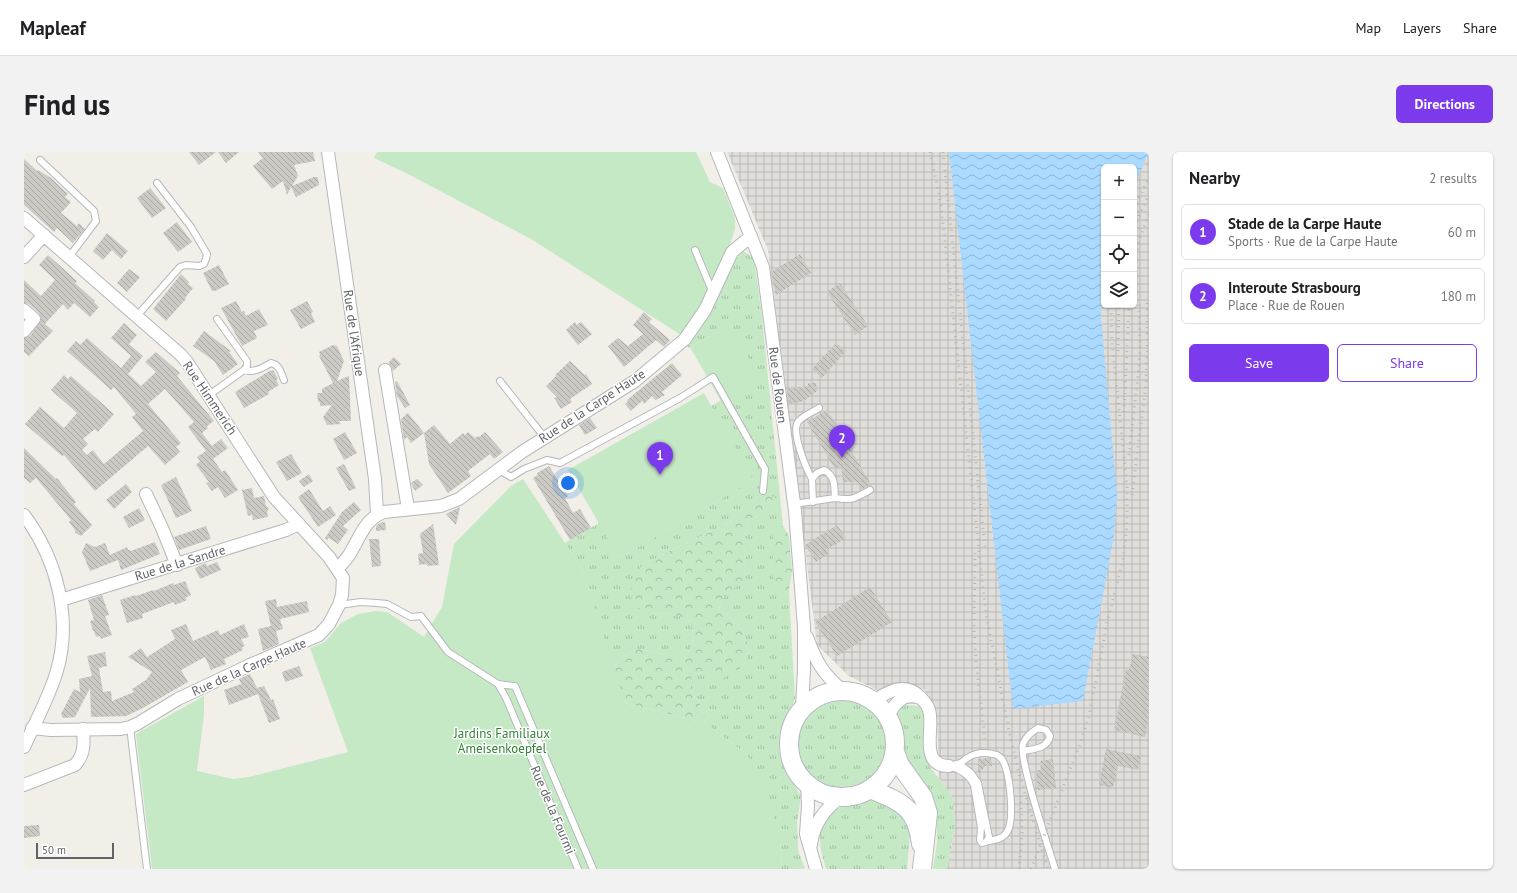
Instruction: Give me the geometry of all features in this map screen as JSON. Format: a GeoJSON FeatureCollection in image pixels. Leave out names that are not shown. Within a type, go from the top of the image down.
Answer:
{"type":"FeatureCollection","features":[{"type":"Feature","properties":{"kind":"main road"},"geometry":{"type":"LineString","coordinates":[[842,690],[862,694],[874,701],[888,716],[893,726],[895,736],[895,752],[888,772],[870,789],[853,796],[832,796],[821,793],[807,784],[795,769],[791,761],[789,749],[789,736],[792,725],[802,708],[818,696],[828,692],[842,690]]}},
{"type":"Feature","properties":{"kind":"main road"},"geometry":{"type":"LineString","coordinates":[[895,752],[900,766],[923,797],[928,813],[923,865]]}},
{"type":"Feature","properties":{"kind":"main road"},"geometry":{"type":"LineString","coordinates":[[870,789],[896,800],[906,807],[911,814],[920,838],[923,865]]}},
{"type":"Feature","properties":{"kind":"street","name":"Rue de l'Afrique"},"geometry":{"type":"LineString","coordinates":[[328,152],[375,479],[377,514]]}},
{"type":"Feature","properties":{"kind":"street","name":"Rue de Rouen"},"geometry":{"type":"LineString","coordinates":[[717,152],[763,267],[794,504],[804,627],[802,708]]}},
{"type":"Feature","properties":{"kind":"street","name":"Rue Himmerich"},"geometry":{"type":"LineString","coordinates":[[24,218],[184,358],[274,497],[337,568]]}},
{"type":"Feature","properties":{"kind":"street"},"geometry":{"type":"LineString","coordinates":[[24,257],[44,235]]}},
{"type":"Feature","properties":{"kind":"street","name":"Rue de la Carpe Haute"},"geometry":{"type":"LineString","coordinates":[[377,514],[441,506],[459,499],[545,438],[635,381],[685,338],[705,310],[732,252],[751,236]]}},
{"type":"Feature","properties":{"kind":"street"},"geometry":{"type":"LineString","coordinates":[[24,310],[34,319],[24,331]]}},
{"type":"Feature","properties":{"kind":"street"},"geometry":{"type":"LineString","coordinates":[[385,370],[408,509]]}},
{"type":"Feature","properties":{"kind":"street"},"geometry":{"type":"LineString","coordinates":[[146,494],[177,564]]}},
{"type":"Feature","properties":{"kind":"street"},"geometry":{"type":"LineString","coordinates":[[337,568],[345,561],[361,532],[371,518],[377,514]]}},
{"type":"Feature","properties":{"kind":"street"},"geometry":{"type":"LineString","coordinates":[[24,515],[47,553],[57,584],[62,620],[62,641],[56,674],[27,737]]}},
{"type":"Feature","properties":{"kind":"street","name":"Rue de la Sandre"},"geometry":{"type":"LineString","coordinates":[[60,600],[286,530],[299,524]]}},
{"type":"Feature","properties":{"kind":"street","name":"Rue de la Carpe Haute"},"geometry":{"type":"LineString","coordinates":[[27,737],[51,730],[121,729],[130,727],[184,696],[250,665],[314,639],[324,631],[339,605],[343,578],[337,568]]}},
{"type":"Feature","properties":{"kind":"street","name":"Rue de Rouen"},"geometry":{"type":"LineString","coordinates":[[804,627],[818,664],[829,679],[842,690]]}},
{"type":"Feature","properties":{"kind":"street"},"geometry":{"type":"LineString","coordinates":[[874,701],[891,691],[906,688],[917,694],[930,710],[929,747],[931,754],[937,763],[945,766],[954,765]]}},
{"type":"Feature","properties":{"kind":"street"},"geometry":{"type":"LineString","coordinates":[[888,716],[899,700],[913,696],[922,699]]}},
{"type":"Feature","properties":{"kind":"street"},"geometry":{"type":"LineString","coordinates":[[24,785],[75,765],[80,759],[83,751],[83,729]]}},
{"type":"Feature","properties":{"kind":"street"},"geometry":{"type":"LineString","coordinates":[[807,784],[808,806],[806,834],[816,869]]}},
{"type":"Feature","properties":{"kind":"street"},"geometry":{"type":"LineString","coordinates":[[810,852],[811,841],[818,820],[833,803],[841,797]]}},
{"type":"Feature","properties":{"kind":"lane"},"geometry":{"type":"LineString","coordinates":[[40,160],[94,211],[96,221],[69,257]]}},
{"type":"Feature","properties":{"kind":"lane"},"geometry":{"type":"LineString","coordinates":[[136,317],[180,267],[186,265],[199,266],[204,264],[207,254],[191,227],[157,183]]}},
{"type":"Feature","properties":{"kind":"lane"},"geometry":{"type":"LineString","coordinates":[[695,250],[712,293]]}},
{"type":"Feature","properties":{"kind":"lane"},"geometry":{"type":"LineString","coordinates":[[209,395],[244,370],[247,366],[247,361],[217,319]]}},
{"type":"Feature","properties":{"kind":"lane"},"geometry":{"type":"LineString","coordinates":[[244,370],[251,372],[259,370],[271,362],[276,364],[279,368],[284,380]]}},
{"type":"Feature","properties":{"kind":"lane"},"geometry":{"type":"LineString","coordinates":[[499,470],[511,477],[524,469],[547,460],[560,463],[680,398],[713,377],[765,469],[763,491]]}},
{"type":"Feature","properties":{"kind":"lane"},"geometry":{"type":"LineString","coordinates":[[500,381],[545,438]]}},
{"type":"Feature","properties":{"kind":"lane"},"geometry":{"type":"LineString","coordinates":[[813,502],[812,479],[804,465],[796,426],[799,420],[819,408]]}},
{"type":"Feature","properties":{"kind":"lane"},"geometry":{"type":"LineString","coordinates":[[812,479],[817,473],[824,470],[830,473],[834,480],[835,498]]}},
{"type":"Feature","properties":{"kind":"lane"},"geometry":{"type":"LineString","coordinates":[[794,504],[835,498],[847,500],[854,499],[870,490]]}},
{"type":"Feature","properties":{"kind":"lane","name":"Rue de la Fourmi"},"geometry":{"type":"LineString","coordinates":[[339,605],[361,602],[377,602],[387,604],[411,617],[421,616],[448,652],[498,684],[506,698],[578,869]]}},
{"type":"Feature","properties":{"kind":"lane"},"geometry":{"type":"LineString","coordinates":[[498,684],[515,686],[593,869]]}},
{"type":"Feature","properties":{"kind":"lane"},"geometry":{"type":"LineString","coordinates":[[130,727],[147,869]]}},
{"type":"Feature","properties":{"kind":"lane"},"geometry":{"type":"LineString","coordinates":[[1023,751],[1043,747],[1048,742],[1050,736],[1046,730],[1038,728],[1030,733],[1023,744],[1023,751],[1024,767],[1055,869]]}},
{"type":"Feature","properties":{"kind":"lane"},"geometry":{"type":"LineString","coordinates":[[983,753],[997,755],[1004,763],[1012,806],[1011,822],[1004,836],[984,843],[980,840],[981,828],[974,785],[972,780],[963,771],[954,765],[972,755],[983,753]]}},
{"type":"Feature","properties":{"kind":"lane"},"geometry":{"type":"LineString","coordinates":[[954,765],[971,774],[978,783],[989,837],[988,841]]}},
{"type":"Feature","properties":{"kind":"shaded area"},"geometry":{"type":"Polygon","coordinates":[[[727,152],[1149,152],[1149,869],[947,869],[955,826],[952,796],[939,778],[937,719],[934,708],[924,689],[902,684],[883,693],[849,676],[817,645],[768,250],[727,152]]]}},
{"type":"Feature","properties":{"kind":"green space"},"geometry":{"type":"Polygon","coordinates":[[[377,152],[696,152],[710,182],[723,188],[735,218],[735,229],[729,247],[700,307],[681,335],[531,239],[408,174],[374,158],[377,152]]]}},
{"type":"Feature","properties":{"kind":"green space"},"geometry":{"type":"Polygon","coordinates":[[[743,251],[754,258],[762,318],[783,526],[773,528],[780,591],[789,591],[795,700],[785,718],[781,734],[781,749],[789,776],[801,796],[797,823],[798,850],[805,869],[782,869],[781,844],[747,755],[705,723],[700,704],[690,690],[692,676],[707,670],[744,665],[750,647],[739,625],[719,609],[724,595],[744,581],[746,557],[742,540],[749,522],[766,509],[776,498],[746,505],[729,523],[643,564],[648,613],[675,614],[691,621],[694,643],[686,655],[666,655],[639,649],[626,655],[613,667],[582,569],[565,543],[599,523],[619,558],[753,480],[711,406],[759,378],[729,325],[689,348],[686,344],[704,321],[737,258],[743,251]]]}},
{"type":"Feature","properties":{"kind":"green space"},"geometry":{"type":"Polygon","coordinates":[[[729,325],[760,378],[721,401],[690,347],[729,325]]]}},
{"type":"Feature","properties":{"kind":"green space"},"geometry":{"type":"Polygon","coordinates":[[[704,393],[753,480],[619,558],[568,470],[704,393]]]}},
{"type":"Feature","properties":{"kind":"green space","name":"Jardins Familiaux Ameisenkoepfel"},"geometry":{"type":"Polygon","coordinates":[[[523,479],[582,569],[625,703],[705,723],[747,755],[766,787],[781,844],[782,869],[152,869],[136,734],[204,696],[204,714],[197,771],[233,779],[249,777],[348,752],[310,648],[325,642],[341,623],[358,614],[376,611],[387,612],[424,637],[442,607],[454,544],[511,486],[523,479]]]}},
{"type":"Feature","properties":{"kind":"green space"},"geometry":{"type":"Polygon","coordinates":[[[766,494],[776,498],[766,509],[749,522],[742,540],[746,557],[744,581],[724,595],[719,609],[739,625],[750,647],[744,665],[722,679],[707,670],[692,676],[690,690],[700,704],[705,723],[625,703],[613,667],[626,655],[639,649],[666,655],[686,655],[694,643],[691,621],[675,614],[648,613],[631,604],[632,579],[643,564],[729,523],[746,505],[766,494]]]}},
{"type":"Feature","properties":{"kind":"green space"},"geometry":{"type":"Polygon","coordinates":[[[783,526],[789,536],[792,571],[789,591],[780,591],[773,578],[773,527],[783,526]]]}},
{"type":"Feature","properties":{"kind":"green space"},"geometry":{"type":"Polygon","coordinates":[[[843,700],[860,703],[875,713],[885,728],[888,745],[885,762],[875,777],[860,787],[843,790],[826,787],[811,777],[801,762],[798,745],[801,728],[811,713],[826,703],[843,700]]]}},
{"type":"Feature","properties":{"kind":"green space"},"geometry":{"type":"Polygon","coordinates":[[[907,705],[919,706],[926,711],[926,753],[930,767],[952,796],[955,826],[947,869],[933,869],[937,843],[937,813],[933,802],[903,753],[903,739],[896,713],[900,707],[907,705]]]}},
{"type":"Feature","properties":{"kind":"green space"},"geometry":{"type":"Polygon","coordinates":[[[874,799],[887,801],[906,817],[910,834],[907,869],[826,869],[820,845],[823,822],[838,808],[874,799]]]}},
{"type":"Feature","properties":{"kind":"water"},"geometry":{"type":"Polygon","coordinates":[[[949,152],[1149,152],[1137,179],[1137,164],[1101,164],[1101,318],[1117,495],[1114,536],[1083,701],[1013,709],[949,152]]]}},
{"type":"Feature","properties":{"kind":"building"},"geometry":{"type":"Polygon","coordinates":[[[189,152],[216,152],[199,165],[189,152]]]}},
{"type":"Feature","properties":{"kind":"building"},"geometry":{"type":"Polygon","coordinates":[[[218,152],[239,152],[226,163],[218,152]]]}},
{"type":"Feature","properties":{"kind":"building"},"geometry":{"type":"Polygon","coordinates":[[[258,152],[313,152],[315,161],[294,165],[298,176],[292,186],[314,177],[318,177],[319,185],[296,197],[291,187],[287,195],[283,181],[272,189],[253,166],[263,158],[258,152]]]}},
{"type":"Feature","properties":{"kind":"building"},"geometry":{"type":"Polygon","coordinates":[[[24,159],[37,171],[38,170],[51,178],[68,194],[65,197],[71,202],[61,213],[77,226],[79,223],[85,229],[73,243],[57,228],[54,232],[24,205],[24,159]]]}},
{"type":"Feature","properties":{"kind":"building"},"geometry":{"type":"Polygon","coordinates":[[[150,188],[166,208],[152,218],[137,198],[150,188]]]}},
{"type":"Feature","properties":{"kind":"building"},"geometry":{"type":"Polygon","coordinates":[[[177,222],[192,242],[178,252],[163,233],[177,222]]]}},
{"type":"Feature","properties":{"kind":"building"},"geometry":{"type":"Polygon","coordinates":[[[107,233],[128,251],[121,259],[112,250],[103,260],[93,251],[107,233]]]}},
{"type":"Feature","properties":{"kind":"building"},"geometry":{"type":"Polygon","coordinates":[[[800,254],[811,273],[776,295],[771,272],[800,254]]]}},
{"type":"Feature","properties":{"kind":"building"},"geometry":{"type":"Polygon","coordinates":[[[48,255],[77,281],[75,283],[95,301],[94,302],[99,307],[90,317],[74,303],[68,310],[63,304],[45,324],[53,331],[29,356],[24,352],[24,338],[30,336],[41,320],[39,313],[29,304],[24,303],[24,280],[41,296],[55,280],[39,265],[48,255]]]}},
{"type":"Feature","properties":{"kind":"building"},"geometry":{"type":"Polygon","coordinates":[[[219,265],[229,284],[212,291],[203,273],[219,265]]]}},
{"type":"Feature","properties":{"kind":"building"},"geometry":{"type":"Polygon","coordinates":[[[129,269],[140,277],[127,292],[117,283],[129,269]]]}},
{"type":"Feature","properties":{"kind":"building"},"geometry":{"type":"Polygon","coordinates":[[[181,274],[193,288],[185,298],[186,299],[166,321],[153,309],[181,274]]]}},
{"type":"Feature","properties":{"kind":"building"},"geometry":{"type":"Polygon","coordinates":[[[840,283],[868,326],[855,335],[827,292],[840,283]]]}},
{"type":"Feature","properties":{"kind":"building"},"geometry":{"type":"Polygon","coordinates":[[[236,301],[246,316],[259,309],[268,325],[254,331],[257,338],[242,346],[221,308],[236,301]]]}},
{"type":"Feature","properties":{"kind":"building"},"geometry":{"type":"Polygon","coordinates":[[[307,301],[313,312],[311,313],[315,322],[301,329],[290,310],[307,301]]]}},
{"type":"Feature","properties":{"kind":"building"},"geometry":{"type":"Polygon","coordinates":[[[644,312],[652,319],[649,322],[670,340],[664,347],[656,340],[624,367],[608,346],[618,338],[628,346],[643,334],[633,325],[644,312]]]}},
{"type":"Feature","properties":{"kind":"building"},"geometry":{"type":"Polygon","coordinates":[[[575,322],[577,325],[581,322],[592,334],[578,345],[566,330],[575,322]]]}},
{"type":"Feature","properties":{"kind":"building"},"geometry":{"type":"Polygon","coordinates":[[[124,323],[137,335],[129,344],[143,356],[128,374],[141,386],[156,372],[145,362],[156,352],[180,373],[177,376],[214,421],[207,426],[208,428],[202,433],[212,446],[221,439],[228,448],[213,459],[222,472],[225,470],[238,490],[225,498],[218,487],[212,491],[206,483],[209,482],[196,465],[200,461],[197,457],[206,451],[188,427],[194,422],[165,389],[148,404],[181,443],[176,447],[180,452],[165,465],[148,446],[95,491],[64,455],[62,456],[25,424],[40,407],[64,428],[77,413],[51,390],[64,375],[68,379],[71,376],[114,414],[98,432],[95,429],[83,439],[88,444],[82,450],[87,455],[93,450],[104,464],[143,431],[132,417],[136,414],[114,387],[111,390],[67,351],[76,341],[80,345],[87,338],[121,368],[131,356],[111,338],[124,323]]]}},
{"type":"Feature","properties":{"kind":"building"},"geometry":{"type":"Polygon","coordinates":[[[204,331],[231,351],[229,352],[238,364],[223,375],[214,361],[193,346],[204,331]]]}},
{"type":"Feature","properties":{"kind":"building"},"geometry":{"type":"Polygon","coordinates":[[[836,343],[846,351],[822,378],[812,369],[836,343]]]}},
{"type":"Feature","properties":{"kind":"building"},"geometry":{"type":"Polygon","coordinates":[[[333,345],[337,346],[344,361],[337,381],[349,376],[351,421],[339,421],[341,424],[327,425],[323,417],[332,405],[320,406],[317,393],[322,393],[322,389],[333,383],[319,356],[319,352],[333,345]]]}},
{"type":"Feature","properties":{"kind":"building"},"geometry":{"type":"Polygon","coordinates":[[[394,357],[401,364],[393,371],[388,363],[394,357]]]}},
{"type":"Feature","properties":{"kind":"building"},"geometry":{"type":"Polygon","coordinates":[[[570,361],[585,375],[586,374],[592,384],[570,399],[572,402],[561,409],[554,398],[557,397],[546,386],[570,361]]]}},
{"type":"Feature","properties":{"kind":"building"},"geometry":{"type":"Polygon","coordinates":[[[672,363],[682,375],[662,392],[665,395],[656,400],[652,396],[644,404],[642,401],[631,411],[625,404],[628,401],[627,400],[672,363]]]}},
{"type":"Feature","properties":{"kind":"building"},"geometry":{"type":"Polygon","coordinates":[[[273,370],[278,379],[276,380],[279,385],[268,392],[269,394],[244,408],[235,392],[273,370]]]}},
{"type":"Feature","properties":{"kind":"building"},"geometry":{"type":"Polygon","coordinates":[[[397,381],[410,405],[405,408],[397,396],[395,382],[397,381]]]}},
{"type":"Feature","properties":{"kind":"building"},"geometry":{"type":"Polygon","coordinates":[[[808,383],[816,383],[817,391],[804,401],[789,404],[787,389],[808,386],[808,383]]]}},
{"type":"Feature","properties":{"kind":"building"},"geometry":{"type":"Polygon","coordinates":[[[827,410],[872,486],[868,486],[862,490],[857,482],[843,482],[841,466],[835,469],[807,422],[827,410]]]}},
{"type":"Feature","properties":{"kind":"building"},"geometry":{"type":"Polygon","coordinates":[[[408,413],[424,433],[411,443],[407,437],[404,440],[401,419],[408,413]]]}},
{"type":"Feature","properties":{"kind":"building"},"geometry":{"type":"Polygon","coordinates":[[[590,418],[597,428],[585,435],[579,425],[590,418]]]}},
{"type":"Feature","properties":{"kind":"building"},"geometry":{"type":"Polygon","coordinates":[[[434,425],[450,444],[463,433],[465,435],[468,432],[475,438],[478,436],[479,437],[485,432],[503,452],[494,459],[490,454],[468,471],[471,476],[448,493],[429,464],[424,433],[434,425]]]}},
{"type":"Feature","properties":{"kind":"building"},"geometry":{"type":"Polygon","coordinates":[[[345,432],[357,453],[344,460],[333,439],[345,432]]]}},
{"type":"Feature","properties":{"kind":"building"},"geometry":{"type":"Polygon","coordinates":[[[24,448],[56,479],[57,478],[76,502],[74,504],[92,525],[81,536],[75,533],[75,530],[69,522],[71,520],[36,478],[30,483],[24,478],[24,448]]]}},
{"type":"Feature","properties":{"kind":"building"},"geometry":{"type":"Polygon","coordinates":[[[291,454],[302,473],[287,481],[276,462],[291,454]]]}},
{"type":"Feature","properties":{"kind":"building"},"geometry":{"type":"Polygon","coordinates":[[[344,464],[356,488],[349,491],[336,468],[344,464]]]}},
{"type":"Feature","properties":{"kind":"building"},"geometry":{"type":"Polygon","coordinates":[[[549,466],[568,496],[565,498],[573,513],[580,509],[591,528],[570,540],[533,478],[538,475],[537,473],[549,466]]]}},
{"type":"Feature","properties":{"kind":"building"},"geometry":{"type":"Polygon","coordinates":[[[309,474],[313,481],[304,487],[299,481],[309,474]]]}},
{"type":"Feature","properties":{"kind":"building"},"geometry":{"type":"Polygon","coordinates":[[[176,477],[192,511],[176,518],[161,485],[176,477]]]}},
{"type":"Feature","properties":{"kind":"building"},"geometry":{"type":"Polygon","coordinates":[[[417,479],[423,485],[415,491],[411,483],[417,479]]]}},
{"type":"Feature","properties":{"kind":"building"},"geometry":{"type":"Polygon","coordinates":[[[126,484],[132,492],[114,509],[106,500],[126,484]]]}},
{"type":"Feature","properties":{"kind":"building"},"geometry":{"type":"Polygon","coordinates":[[[252,488],[254,498],[264,496],[266,506],[269,508],[267,512],[268,517],[253,520],[252,515],[248,516],[242,490],[252,488]]]}},
{"type":"Feature","properties":{"kind":"building"},"geometry":{"type":"Polygon","coordinates":[[[309,489],[323,511],[330,506],[336,515],[318,527],[298,497],[309,489]]]}},
{"type":"Feature","properties":{"kind":"building"},"geometry":{"type":"Polygon","coordinates":[[[354,502],[361,510],[343,526],[348,530],[338,544],[329,538],[327,540],[325,538],[342,512],[354,502]]]}},
{"type":"Feature","properties":{"kind":"building"},"geometry":{"type":"Polygon","coordinates":[[[460,507],[456,525],[446,514],[460,507]]]}},
{"type":"Feature","properties":{"kind":"building"},"geometry":{"type":"Polygon","coordinates":[[[139,508],[145,520],[129,528],[123,517],[139,508]]]}},
{"type":"Feature","properties":{"kind":"building"},"geometry":{"type":"Polygon","coordinates":[[[385,522],[386,530],[376,531],[376,526],[385,522]]]}},
{"type":"Feature","properties":{"kind":"building"},"geometry":{"type":"Polygon","coordinates":[[[433,524],[439,565],[419,565],[418,554],[423,553],[420,534],[433,524]]]}},
{"type":"Feature","properties":{"kind":"building"},"geometry":{"type":"Polygon","coordinates":[[[837,525],[846,538],[826,550],[829,554],[816,562],[805,545],[837,525]]]}},
{"type":"Feature","properties":{"kind":"building"},"geometry":{"type":"Polygon","coordinates":[[[206,526],[211,539],[179,550],[174,537],[206,526]]]}},
{"type":"Feature","properties":{"kind":"building"},"geometry":{"type":"Polygon","coordinates":[[[369,539],[379,539],[381,566],[372,567],[369,539]]]}},
{"type":"Feature","properties":{"kind":"building"},"geometry":{"type":"Polygon","coordinates":[[[155,542],[160,554],[121,570],[118,560],[90,571],[82,552],[86,543],[95,547],[105,543],[110,555],[127,547],[128,550],[131,551],[155,542]]]}},
{"type":"Feature","properties":{"kind":"building"},"geometry":{"type":"Polygon","coordinates":[[[217,562],[221,570],[200,579],[195,568],[206,563],[207,566],[217,562]]]}},
{"type":"Feature","properties":{"kind":"building"},"geometry":{"type":"Polygon","coordinates":[[[185,581],[191,595],[185,598],[187,600],[175,605],[174,602],[142,614],[143,618],[127,623],[120,600],[153,590],[154,591],[173,583],[174,585],[185,581]]]}},
{"type":"Feature","properties":{"kind":"building"},"geometry":{"type":"Polygon","coordinates":[[[870,587],[892,622],[837,656],[815,622],[870,587]]]}},
{"type":"Feature","properties":{"kind":"building"},"geometry":{"type":"Polygon","coordinates":[[[102,595],[109,615],[105,616],[112,635],[101,639],[100,636],[96,637],[93,631],[90,621],[94,620],[88,600],[102,595]]]}},
{"type":"Feature","properties":{"kind":"building"},"geometry":{"type":"Polygon","coordinates":[[[276,599],[277,607],[307,601],[309,612],[280,619],[283,629],[276,631],[279,644],[263,651],[258,629],[271,626],[265,601],[276,599]]]}},
{"type":"Feature","properties":{"kind":"building"},"geometry":{"type":"Polygon","coordinates":[[[186,624],[193,641],[218,630],[220,635],[244,624],[249,637],[241,639],[245,646],[242,647],[243,650],[224,659],[226,664],[211,670],[205,657],[181,670],[188,682],[126,716],[91,717],[90,688],[75,717],[63,718],[61,714],[74,689],[80,692],[79,679],[92,676],[87,656],[105,652],[107,666],[99,668],[103,692],[111,691],[112,701],[134,692],[132,689],[146,680],[152,672],[128,657],[141,648],[147,657],[175,639],[171,630],[186,624]]]}},
{"type":"Feature","properties":{"kind":"building"},"geometry":{"type":"Polygon","coordinates":[[[1133,654],[1149,657],[1149,715],[1145,737],[1114,730],[1126,669],[1129,670],[1133,654]]]}},
{"type":"Feature","properties":{"kind":"building"},"geometry":{"type":"Polygon","coordinates":[[[299,666],[303,676],[285,682],[282,672],[299,666]]]}},
{"type":"Feature","properties":{"kind":"building"},"geometry":{"type":"Polygon","coordinates":[[[250,674],[257,688],[264,686],[271,700],[273,699],[280,719],[269,723],[258,694],[229,705],[224,690],[241,684],[239,679],[250,674]]]}},
{"type":"Feature","properties":{"kind":"building"},"geometry":{"type":"Polygon","coordinates":[[[1106,749],[1141,756],[1138,770],[1118,766],[1113,788],[1099,785],[1106,749]]]}},
{"type":"Feature","properties":{"kind":"building"},"geometry":{"type":"Polygon","coordinates":[[[991,758],[992,766],[986,766],[978,773],[978,759],[991,758]]]}},
{"type":"Feature","properties":{"kind":"building"},"geometry":{"type":"Polygon","coordinates":[[[1053,759],[1056,788],[1038,790],[1036,770],[1041,770],[1040,761],[1053,759]]]}},
{"type":"Feature","properties":{"kind":"building"},"geometry":{"type":"Polygon","coordinates":[[[39,825],[40,836],[24,838],[24,826],[39,825]]]}},
{"type":"Feature","properties":{"kind":"railway"},"geometry":{"type":"LineString","coordinates":[[930,152],[939,194],[944,232],[986,614],[1010,736],[1020,777],[1048,869]]}},
{"type":"Feature","properties":{"kind":"railway"},"geometry":{"type":"LineString","coordinates":[[943,152],[985,547]]}},
{"type":"Feature","properties":{"kind":"railway"},"geometry":{"type":"LineString","coordinates":[[1137,203],[1149,177]]}},
{"type":"Feature","properties":{"kind":"railway"},"geometry":{"type":"LineString","coordinates":[[1137,220],[1149,194]]}},
{"type":"Feature","properties":{"kind":"railway"},"geometry":{"type":"LineString","coordinates":[[1137,248],[1149,214]]}},
{"type":"Feature","properties":{"kind":"railway"},"geometry":{"type":"LineString","coordinates":[[1129,455],[1139,367],[1139,300]]}},
{"type":"Feature","properties":{"kind":"railway"},"geometry":{"type":"LineString","coordinates":[[1132,495],[1146,384],[1147,300]]}},
{"type":"Feature","properties":{"kind":"railway"},"geometry":{"type":"LineString","coordinates":[[1031,869],[1080,744],[1089,716],[1107,623],[1123,560],[1127,526],[1127,487],[1112,341],[1111,308]]}},
{"type":"Feature","properties":{"kind":"railway"},"geometry":{"type":"LineString","coordinates":[[1118,351],[1119,308]]}},
{"type":"Feature","properties":{"kind":"railway"},"geometry":{"type":"LineString","coordinates":[[1124,412],[1129,308]]}},
{"type":"Feature","properties":{"kind":"railway"},"geometry":{"type":"LineString","coordinates":[[975,553],[974,629],[976,662],[985,741]]}},
{"type":"Feature","properties":{"kind":"railway"},"geometry":{"type":"LineString","coordinates":[[1019,869],[1022,833],[1020,791]]}},
{"type":"Feature","properties":{"kind":"place","name":"Interoute Strasbourg"},"geometry":{"type":"Point","coordinates":[842,458]}},
{"type":"Feature","properties":{"kind":"place","name":"Stade de la Carpe Haute"},"geometry":{"type":"Point","coordinates":[660,475]}}]}
